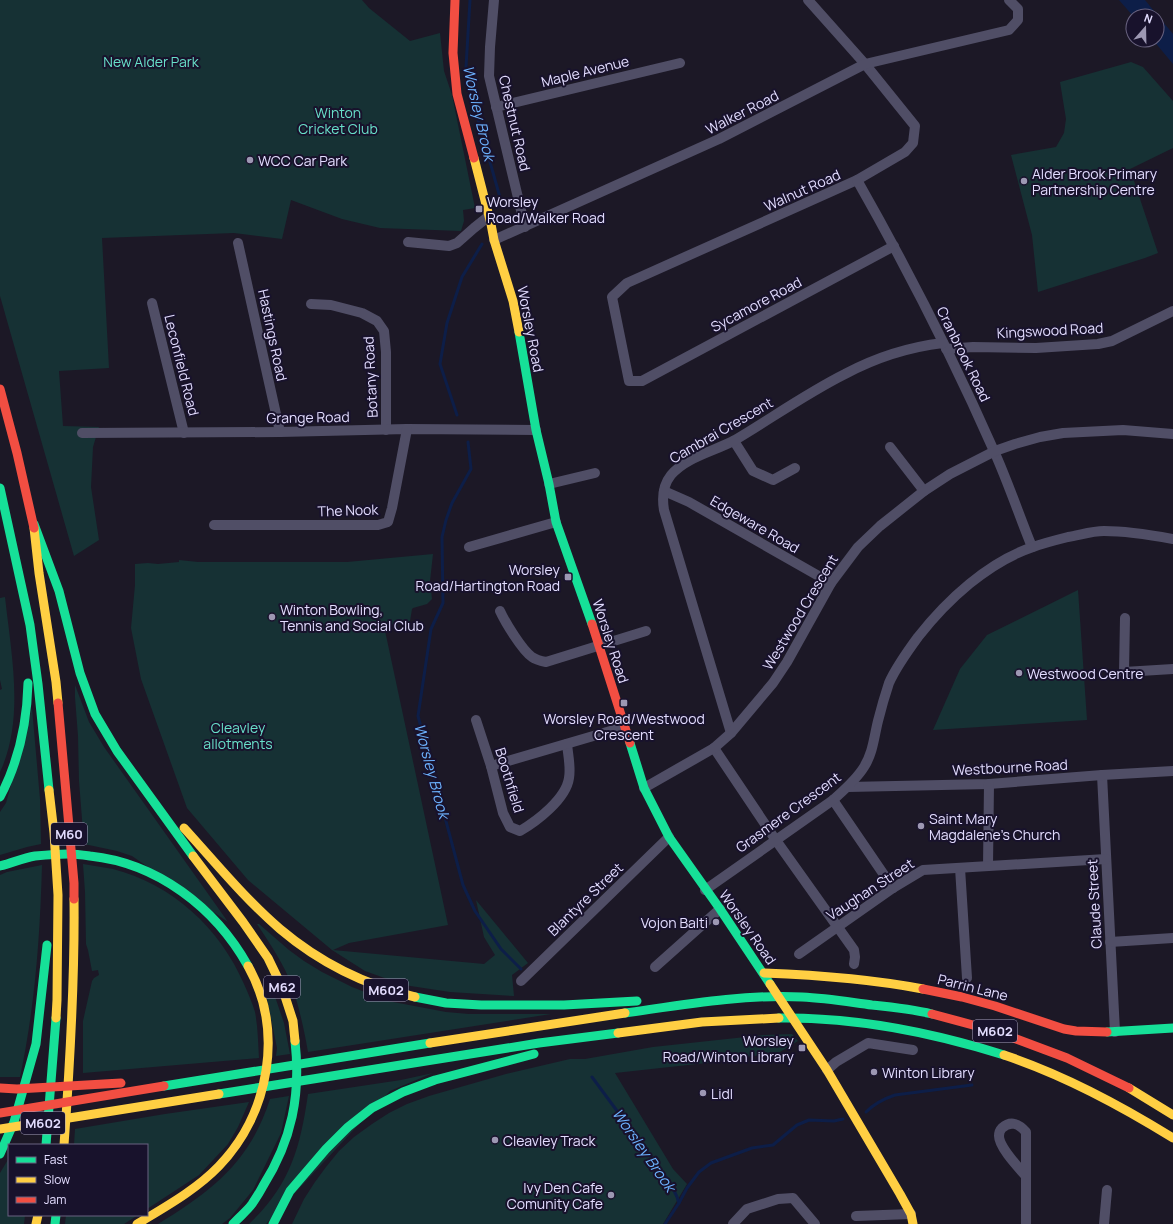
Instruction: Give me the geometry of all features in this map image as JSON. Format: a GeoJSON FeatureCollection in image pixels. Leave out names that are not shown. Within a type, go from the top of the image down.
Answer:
{"type":"FeatureCollection","features":[{"type":"Feature","properties":{"kind":"main road","name":"Worsley Road"},"geometry":{"type":"LineString","coordinates":[[455,0],[453,53],[457,94],[494,240],[513,301],[536,430],[549,484],[556,522],[599,646],[644,788],[669,837],[764,973],[827,1070],[900,1194],[910,1214],[913,1224]]}},
{"type":"Feature","properties":{"kind":"main road","name":"M60"},"geometry":{"type":"LineString","coordinates":[[0,389],[34,524],[59,591],[74,651],[89,700],[103,729],[136,777]]}},
{"type":"Feature","properties":{"kind":"main road","name":"M60"},"geometry":{"type":"LineString","coordinates":[[0,488],[30,625],[54,833],[58,895],[57,1000],[46,1144]]}},
{"type":"Feature","properties":{"kind":"main road","name":"M60"},"geometry":{"type":"LineString","coordinates":[[34,524],[39,573],[56,682],[74,883],[74,1002],[71,1064],[64,1144]]}},
{"type":"Feature","properties":{"kind":"main road","name":"M60"},"geometry":{"type":"LineString","coordinates":[[0,797],[8,784],[20,752],[28,704],[27,642],[24,605],[17,565]]}},
{"type":"Feature","properties":{"kind":"main road","name":"M602"},"geometry":{"type":"LineString","coordinates":[[136,777],[280,929],[323,960],[358,979],[397,993],[448,1003],[484,1005],[565,1005],[652,1000],[718,1000],[764,997],[802,997],[919,1011],[995,1031],[1067,1058],[1132,1090],[1173,1115]]}},
{"type":"Feature","properties":{"kind":"main road","name":"M62"},"geometry":{"type":"LineString","coordinates":[[136,777],[268,958],[282,987],[293,1021],[296,1049],[297,1085],[291,1125],[281,1152],[270,1175],[252,1204],[233,1224]]}},
{"type":"Feature","properties":{"kind":"main road","name":"M60"},"geometry":{"type":"LineString","coordinates":[[49,920],[54,833]]}},
{"type":"Feature","properties":{"kind":"main road","name":"M60"},"geometry":{"type":"LineString","coordinates":[[0,866],[13,861],[42,855],[65,853],[88,854],[125,862],[155,875],[179,888],[209,913],[231,938],[247,964],[259,992],[267,1021],[268,1057],[261,1095],[252,1120],[238,1144],[219,1166],[205,1179],[137,1224]]}},
{"type":"Feature","properties":{"kind":"main road"},"geometry":{"type":"LineString","coordinates":[[0,1154],[14,1122],[36,1044],[48,936]]}},
{"type":"Feature","properties":{"kind":"main road","name":"Parrin Lane"},"geometry":{"type":"LineString","coordinates":[[764,973],[852,978],[913,987],[962,997],[1009,1010],[1074,1031],[1114,1032],[1173,1028]]}},
{"type":"Feature","properties":{"kind":"main road","name":"M602"},"geometry":{"type":"LineString","coordinates":[[0,1113],[537,1026],[718,1000]]}},
{"type":"Feature","properties":{"kind":"main road","name":"M602"},"geometry":{"type":"LineString","coordinates":[[2,1129],[539,1043],[696,1022],[777,1018],[815,1018],[914,1031],[989,1050],[1056,1074],[1089,1089],[1173,1138]]}},
{"type":"Feature","properties":{"kind":"main road","name":"M602"},"geometry":{"type":"LineString","coordinates":[[299,1182],[337,1135],[358,1117],[384,1102],[408,1090],[450,1076],[545,1051],[574,1039]]}},
{"type":"Feature","properties":{"kind":"main road","name":"M602"},"geometry":{"type":"LineString","coordinates":[[0,1088],[17,1089],[228,1076]]}},
{"type":"Feature","properties":{"kind":"main road"},"geometry":{"type":"LineString","coordinates":[[286,1219],[297,1192],[299,1182]]}},
{"type":"Feature","properties":{"kind":"main road"},"geometry":{"type":"LineString","coordinates":[[273,1224],[290,1191],[299,1182]]}},
{"type":"Feature","properties":{"kind":"street","name":"Chestnut Road"},"geometry":{"type":"LineString","coordinates":[[494,0],[489,76],[526,227]]}},
{"type":"Feature","properties":{"kind":"street","name":"Walnut Road"},"geometry":{"type":"LineString","coordinates":[[629,381],[612,297],[627,283],[857,180],[905,152],[913,143],[915,126],[865,64],[808,0]]}},
{"type":"Feature","properties":{"kind":"street","name":"Walker Road"},"geometry":{"type":"LineString","coordinates":[[494,240],[526,227],[719,139],[865,64],[1009,30],[1018,20],[1018,9],[1010,0]]}},
{"type":"Feature","properties":{"kind":"street","name":"Maple Avenue"},"geometry":{"type":"LineString","coordinates":[[496,107],[680,63]]}},
{"type":"Feature","properties":{"kind":"street","name":"Cranbrook Road"},"geometry":{"type":"LineString","coordinates":[[857,180],[894,246],[995,452],[1032,547]]}},
{"type":"Feature","properties":{"kind":"street"},"geometry":{"type":"LineString","coordinates":[[408,242],[449,246],[457,243],[489,216]]}},
{"type":"Feature","properties":{"kind":"street","name":"Hastings Road"},"geometry":{"type":"LineString","coordinates":[[238,243],[280,432]]}},
{"type":"Feature","properties":{"kind":"street","name":"Sycamore Road"},"geometry":{"type":"LineString","coordinates":[[629,381],[642,381],[894,246]]}},
{"type":"Feature","properties":{"kind":"street","name":"Leconfield Road"},"geometry":{"type":"LineString","coordinates":[[152,303],[184,432]]}},
{"type":"Feature","properties":{"kind":"street","name":"Botany Road"},"geometry":{"type":"LineString","coordinates":[[311,304],[332,305],[362,313],[376,321],[384,331],[386,352],[386,430]]}},
{"type":"Feature","properties":{"kind":"street","name":"Kingswood Road"},"geometry":{"type":"LineString","coordinates":[[944,346],[1036,348],[1098,344],[1112,341],[1173,311]]}},
{"type":"Feature","properties":{"kind":"street","name":"Cambrai Crescent"},"geometry":{"type":"LineString","coordinates":[[731,733],[664,510],[662,501],[667,482],[678,469],[696,457],[734,441],[845,373],[899,352],[920,346],[944,346]]}},
{"type":"Feature","properties":{"kind":"street","name":"Grange Road"},"geometry":{"type":"LineString","coordinates":[[82,434],[406,429],[536,430]]}},
{"type":"Feature","properties":{"kind":"street","name":"The Nook"},"geometry":{"type":"LineString","coordinates":[[214,525],[378,525],[388,522],[392,508],[406,429]]}},
{"type":"Feature","properties":{"kind":"street","name":"Westwood Crescent"},"geometry":{"type":"LineString","coordinates":[[644,788],[714,748],[731,733],[773,683],[787,662],[831,583],[858,547],[880,526],[924,491],[950,474],[995,452],[1040,437],[1063,433],[1123,430],[1173,434]]}},
{"type":"Feature","properties":{"kind":"street"},"geometry":{"type":"LineString","coordinates":[[734,441],[753,471],[774,480],[795,468]]}},
{"type":"Feature","properties":{"kind":"street"},"geometry":{"type":"LineString","coordinates":[[890,447],[924,491]]}},
{"type":"Feature","properties":{"kind":"street"},"geometry":{"type":"LineString","coordinates":[[549,484],[595,473]]}},
{"type":"Feature","properties":{"kind":"street","name":"Edgeware Road"},"geometry":{"type":"LineString","coordinates":[[664,491],[688,502],[831,583]]}},
{"type":"Feature","properties":{"kind":"street"},"geometry":{"type":"LineString","coordinates":[[469,547],[556,522]]}},
{"type":"Feature","properties":{"kind":"street","name":"Grasmere Crescent"},"geometry":{"type":"LineString","coordinates":[[705,890],[775,839],[833,800],[848,787],[862,770],[869,757],[890,682],[900,662],[920,635],[944,607],[982,573],[1002,561],[1032,547],[1080,535],[1103,531],[1134,533],[1173,539]]}},
{"type":"Feature","properties":{"kind":"street"},"geometry":{"type":"LineString","coordinates":[[500,611],[528,654],[540,661],[546,662],[646,631]]}},
{"type":"Feature","properties":{"kind":"street"},"geometry":{"type":"LineString","coordinates":[[1125,618],[1124,672],[1173,669]]}},
{"type":"Feature","properties":{"kind":"street","name":"Boothfield"},"geometry":{"type":"LineString","coordinates":[[476,720],[491,766],[503,813],[510,827],[520,831],[533,823],[562,796],[569,780],[570,766],[567,744]]}},
{"type":"Feature","properties":{"kind":"street"},"geometry":{"type":"LineString","coordinates":[[491,766],[624,727]]}},
{"type":"Feature","properties":{"kind":"street"},"geometry":{"type":"LineString","coordinates":[[714,748],[775,839],[854,950],[854,964]]}},
{"type":"Feature","properties":{"kind":"street","name":"Westbourne Road"},"geometry":{"type":"LineString","coordinates":[[848,787],[989,784],[1173,771]]}},
{"type":"Feature","properties":{"kind":"street","name":"Claude Street"},"geometry":{"type":"LineString","coordinates":[[1102,775],[1114,1032]]}},
{"type":"Feature","properties":{"kind":"street"},"geometry":{"type":"LineString","coordinates":[[988,866],[989,784]]}},
{"type":"Feature","properties":{"kind":"street"},"geometry":{"type":"LineString","coordinates":[[833,800],[893,888]]}},
{"type":"Feature","properties":{"kind":"street","name":"Blantyre Street"},"geometry":{"type":"LineString","coordinates":[[521,982],[669,837]]}},
{"type":"Feature","properties":{"kind":"street","name":"Vaughan Street"},"geometry":{"type":"LineString","coordinates":[[799,954],[893,888],[923,870],[1106,859]]}},
{"type":"Feature","properties":{"kind":"street"},"geometry":{"type":"LineString","coordinates":[[960,868],[967,978]]}},
{"type":"Feature","properties":{"kind":"street"},"geometry":{"type":"LineString","coordinates":[[655,967],[720,909]]}},
{"type":"Feature","properties":{"kind":"street"},"geometry":{"type":"LineString","coordinates":[[1110,942],[1173,938]]}},
{"type":"Feature","properties":{"kind":"street"},"geometry":{"type":"LineString","coordinates":[[827,1070],[836,1062],[868,1043],[913,1050]]}},
{"type":"Feature","properties":{"kind":"street"},"geometry":{"type":"LineString","coordinates":[[1025,1175],[1003,1147],[999,1137],[1000,1130],[1006,1124],[1014,1123],[1021,1126],[1026,1132],[1026,1224]]}},
{"type":"Feature","properties":{"kind":"street"},"geometry":{"type":"LineString","coordinates":[[1104,1224],[1107,1190]]}},
{"type":"Feature","properties":{"kind":"street"},"geometry":{"type":"LineString","coordinates":[[733,1224],[747,1209],[778,1199],[793,1198],[815,1224]]}},
{"type":"Feature","properties":{"kind":"street"},"geometry":{"type":"LineString","coordinates":[[856,1216],[910,1214]]}},
{"type":"Feature","properties":{"kind":"green space"},"geometry":{"type":"Polygon","coordinates":[[[0,0],[362,0],[369,8],[410,41],[440,33],[444,71],[452,95],[475,208],[463,210],[464,221],[461,231],[380,228],[342,219],[291,200],[282,239],[234,233],[102,238],[109,368],[59,371],[63,426],[99,427],[93,447],[91,487],[99,540],[74,556],[0,296],[0,0]]]}},
{"type":"Feature","properties":{"kind":"green space"},"geometry":{"type":"Polygon","coordinates":[[[1131,62],[1143,67],[1173,101],[1173,148],[1130,169],[1158,253],[1038,292],[1032,235],[1011,155],[1056,147],[1064,133],[1066,119],[1060,82],[1131,62]]]}},
{"type":"Feature","properties":{"kind":"green space","name":"Cleavley allotments"},"geometry":{"type":"Polygon","coordinates":[[[433,554],[430,581],[432,599],[427,604],[412,609],[410,621],[384,626],[448,925],[349,943],[333,950],[484,964],[495,955],[484,937],[476,900],[528,963],[512,975],[514,996],[450,992],[404,985],[365,971],[332,950],[248,880],[187,808],[141,679],[131,628],[135,585],[135,564],[158,564],[179,562],[179,560],[198,562],[347,562],[433,554]]]}},
{"type":"Feature","properties":{"kind":"green space"},"geometry":{"type":"Polygon","coordinates":[[[1078,590],[1087,720],[933,730],[960,669],[987,635],[1078,590]]]}},
{"type":"Feature","properties":{"kind":"green space"},"geometry":{"type":"Polygon","coordinates":[[[5,597],[13,663],[14,708],[8,752],[0,772],[0,690],[2,689],[0,680],[0,598],[5,597]]]}},
{"type":"Feature","properties":{"kind":"green space"},"geometry":{"type":"Polygon","coordinates":[[[75,685],[89,722],[104,747],[228,922],[132,856],[117,851],[84,844],[79,781],[75,685]]]}},
{"type":"Feature","properties":{"kind":"green space"},"geometry":{"type":"Polygon","coordinates":[[[32,708],[40,799],[41,844],[0,855],[0,812],[6,803],[32,708]]]}},
{"type":"Feature","properties":{"kind":"green space"},"geometry":{"type":"Polygon","coordinates":[[[83,864],[113,869],[135,876],[155,885],[192,911],[208,927],[234,964],[251,1001],[256,1018],[259,1058],[83,1073],[83,1021],[92,981],[99,975],[98,970],[92,971],[86,944],[83,864]]]}},
{"type":"Feature","properties":{"kind":"green space"},"geometry":{"type":"Polygon","coordinates":[[[42,865],[36,971],[20,1077],[0,1077],[0,875],[7,872],[42,865]]]}},
{"type":"Feature","properties":{"kind":"green space"},"geometry":{"type":"Polygon","coordinates":[[[257,924],[259,924],[289,950],[322,972],[352,987],[388,1001],[446,1012],[469,1014],[551,1014],[308,1052],[297,1002],[289,978],[281,962],[257,924]]]}},
{"type":"Feature","properties":{"kind":"green space"},"geometry":{"type":"Polygon","coordinates":[[[270,982],[284,1023],[290,1054],[276,1056],[277,1048],[264,984],[270,982]]]}},
{"type":"Feature","properties":{"kind":"green space"},"geometry":{"type":"Polygon","coordinates":[[[792,1034],[798,1041],[780,1052],[706,1063],[615,1073],[673,1169],[687,1184],[663,1224],[292,1224],[304,1199],[339,1151],[354,1137],[372,1124],[407,1104],[429,1096],[506,1074],[570,1059],[585,1059],[653,1047],[764,1035],[792,1034]]]}},
{"type":"Feature","properties":{"kind":"green space"},"geometry":{"type":"Polygon","coordinates":[[[433,1073],[390,1091],[266,1224],[249,1224],[274,1195],[284,1180],[291,1165],[297,1149],[308,1094],[401,1080],[433,1073]]]}},
{"type":"Feature","properties":{"kind":"green space"},"geometry":{"type":"Polygon","coordinates":[[[289,1096],[281,1133],[253,1190],[230,1218],[222,1224],[158,1224],[212,1187],[227,1173],[240,1158],[252,1140],[262,1121],[270,1099],[289,1096]]]}},
{"type":"Feature","properties":{"kind":"green space"},"geometry":{"type":"Polygon","coordinates":[[[249,1102],[238,1127],[228,1144],[199,1175],[148,1208],[148,1144],[74,1144],[75,1129],[249,1102]]]}},
{"type":"Feature","properties":{"kind":"green space"},"geometry":{"type":"Polygon","coordinates":[[[8,1160],[8,1216],[25,1216],[24,1224],[0,1224],[0,1173],[8,1160]]]}},
{"type":"Feature","properties":{"kind":"green space"},"geometry":{"type":"Polygon","coordinates":[[[66,1216],[136,1216],[124,1224],[65,1224],[66,1216]]]}},
{"type":"Feature","properties":{"kind":"water"},"geometry":{"type":"Polygon","coordinates":[[[1119,0],[1145,0],[1152,8],[1126,8],[1119,0]]]}},
{"type":"Feature","properties":{"kind":"water"},"geometry":{"type":"Polygon","coordinates":[[[1165,24],[1173,34],[1173,64],[1160,48],[1165,48],[1165,24]]]}},
{"type":"Feature","properties":{"kind":"waterway","name":"Worsley Brook"},"geometry":{"type":"LineString","coordinates":[[470,0],[466,67],[477,116],[501,201]]}},
{"type":"Feature","properties":{"kind":"waterway","name":"Worsley Brook"},"geometry":{"type":"LineString","coordinates":[[457,415],[440,364],[447,323],[462,277],[482,244]]}},
{"type":"Feature","properties":{"kind":"waterway","name":"Worsley Brook"},"geometry":{"type":"LineString","coordinates":[[468,442],[471,469],[452,503],[442,537],[443,603],[431,629],[418,716],[463,885],[475,911],[501,949],[521,969]]}},
{"type":"Feature","properties":{"kind":"waterway","name":"Worsley Brook"},"geometry":{"type":"LineString","coordinates":[[592,1077],[671,1184],[679,1203],[665,1224]]}},
{"type":"Feature","properties":{"kind":"waterway"},"geometry":{"type":"LineString","coordinates":[[866,1112],[879,1102],[895,1095],[972,1085]]}},
{"type":"Feature","properties":{"kind":"waterway"},"geometry":{"type":"LineString","coordinates":[[679,1203],[687,1188],[699,1172],[711,1163],[752,1148],[773,1145],[797,1125],[809,1120],[834,1121],[843,1119]]}},
{"type":"Feature","properties":{"kind":"traffic: fast"},"geometry":{"type":"LineString","coordinates":[[519,332],[536,430],[549,484],[556,522],[592,624]]}},
{"type":"Feature","properties":{"kind":"traffic: fast"},"geometry":{"type":"LineString","coordinates":[[0,488],[30,625],[49,790]]}},
{"type":"Feature","properties":{"kind":"traffic: fast"},"geometry":{"type":"LineString","coordinates":[[34,524],[59,591],[80,673],[95,714],[117,751],[193,856]]}},
{"type":"Feature","properties":{"kind":"traffic: fast"},"geometry":{"type":"LineString","coordinates":[[0,797],[12,770],[21,742],[26,713],[28,683]]}},
{"type":"Feature","properties":{"kind":"traffic: fast"},"geometry":{"type":"LineString","coordinates":[[630,743],[644,788],[669,837],[720,909],[770,984]]}},
{"type":"Feature","properties":{"kind":"traffic: fast"},"geometry":{"type":"LineString","coordinates":[[0,866],[35,856],[76,854],[115,860],[138,868],[161,878],[201,907],[219,925],[248,966]]}},
{"type":"Feature","properties":{"kind":"traffic: fast"},"geometry":{"type":"LineString","coordinates":[[0,1154],[14,1122],[36,1044],[47,945]]}},
{"type":"Feature","properties":{"kind":"traffic: fast"},"geometry":{"type":"LineString","coordinates":[[625,1013],[713,1001],[780,996],[829,999],[902,1008],[932,1014]]}},
{"type":"Feature","properties":{"kind":"traffic: fast"},"geometry":{"type":"LineString","coordinates":[[415,997],[446,1003],[481,1005],[564,1005],[637,1001]]}},
{"type":"Feature","properties":{"kind":"traffic: fast"},"geometry":{"type":"LineString","coordinates":[[46,1144],[56,1018]]}},
{"type":"Feature","properties":{"kind":"traffic: fast"},"geometry":{"type":"LineString","coordinates":[[779,1018],[808,1018],[865,1023],[949,1039],[1004,1055]]}},
{"type":"Feature","properties":{"kind":"traffic: fast"},"geometry":{"type":"LineString","coordinates":[[1107,1032],[1173,1028]]}},
{"type":"Feature","properties":{"kind":"traffic: fast"},"geometry":{"type":"LineString","coordinates":[[219,1094],[539,1043],[618,1033]]}},
{"type":"Feature","properties":{"kind":"traffic: fast"},"geometry":{"type":"LineString","coordinates":[[233,1224],[250,1207],[273,1169],[281,1152],[292,1116],[295,1098],[297,1080],[295,1041]]}},
{"type":"Feature","properties":{"kind":"traffic: fast"},"geometry":{"type":"LineString","coordinates":[[164,1086],[430,1043]]}},
{"type":"Feature","properties":{"kind":"traffic: fast"},"geometry":{"type":"LineString","coordinates":[[273,1224],[290,1191],[326,1149],[348,1127],[372,1108],[403,1092],[435,1080],[534,1054]]}},
{"type":"Feature","properties":{"kind":"traffic: fast"},"geometry":{"type":"LineString","coordinates":[[55,1224],[56,1216]]}},
{"type":"Feature","properties":{"kind":"traffic: slow"},"geometry":{"type":"LineString","coordinates":[[474,158],[494,240],[513,301],[519,332]]}},
{"type":"Feature","properties":{"kind":"traffic: slow"},"geometry":{"type":"LineString","coordinates":[[34,528],[58,703]]}},
{"type":"Feature","properties":{"kind":"traffic: slow"},"geometry":{"type":"LineString","coordinates":[[49,790],[54,833],[58,895],[56,1018]]}},
{"type":"Feature","properties":{"kind":"traffic: slow"},"geometry":{"type":"LineString","coordinates":[[184,828],[230,880],[267,917],[295,941],[343,971],[378,986],[415,997]]}},
{"type":"Feature","properties":{"kind":"traffic: slow"},"geometry":{"type":"LineString","coordinates":[[193,856],[268,958],[282,987],[293,1021],[295,1041]]}},
{"type":"Feature","properties":{"kind":"traffic: slow"},"geometry":{"type":"LineString","coordinates":[[64,1144],[72,1022],[74,899]]}},
{"type":"Feature","properties":{"kind":"traffic: slow"},"geometry":{"type":"LineString","coordinates":[[137,1224],[180,1198],[210,1175],[236,1145],[250,1121],[260,1096],[266,1070],[268,1043],[266,1017],[259,991],[248,966]]}},
{"type":"Feature","properties":{"kind":"traffic: slow"},"geometry":{"type":"LineString","coordinates":[[764,973],[844,978],[923,989]]}},
{"type":"Feature","properties":{"kind":"traffic: slow"},"geometry":{"type":"LineString","coordinates":[[770,984],[827,1070],[900,1194],[911,1214],[913,1224]]}},
{"type":"Feature","properties":{"kind":"traffic: slow"},"geometry":{"type":"LineString","coordinates":[[430,1043],[625,1013]]}},
{"type":"Feature","properties":{"kind":"traffic: slow"},"geometry":{"type":"LineString","coordinates":[[618,1033],[702,1022],[779,1018]]}},
{"type":"Feature","properties":{"kind":"traffic: slow"},"geometry":{"type":"LineString","coordinates":[[1004,1055],[1070,1081],[1133,1114],[1173,1138]]}},
{"type":"Feature","properties":{"kind":"traffic: slow"},"geometry":{"type":"LineString","coordinates":[[1129,1088],[1173,1115]]}},
{"type":"Feature","properties":{"kind":"traffic: slow"},"geometry":{"type":"LineString","coordinates":[[0,1129],[219,1094]]}},
{"type":"Feature","properties":{"kind":"traffic: slow"},"geometry":{"type":"LineString","coordinates":[[36,1224],[38,1216]]}},
{"type":"Feature","properties":{"kind":"traffic: jam"},"geometry":{"type":"LineString","coordinates":[[455,0],[453,53],[457,94],[474,158]]}},
{"type":"Feature","properties":{"kind":"traffic: jam"},"geometry":{"type":"LineString","coordinates":[[0,389],[17,453],[34,528]]}},
{"type":"Feature","properties":{"kind":"traffic: jam"},"geometry":{"type":"LineString","coordinates":[[592,624],[630,743]]}},
{"type":"Feature","properties":{"kind":"traffic: jam"},"geometry":{"type":"LineString","coordinates":[[58,703],[74,883],[74,899]]}},
{"type":"Feature","properties":{"kind":"traffic: jam"},"geometry":{"type":"LineString","coordinates":[[923,989],[995,1006],[1064,1029],[1107,1032]]}},
{"type":"Feature","properties":{"kind":"traffic: jam"},"geometry":{"type":"LineString","coordinates":[[932,1014],[995,1031],[1067,1058],[1129,1088]]}},
{"type":"Feature","properties":{"kind":"traffic: jam"},"geometry":{"type":"LineString","coordinates":[[0,1088],[17,1089],[121,1083]]}},
{"type":"Feature","properties":{"kind":"traffic: jam"},"geometry":{"type":"LineString","coordinates":[[0,1113],[164,1086]]}},
{"type":"Feature","properties":{"kind":"place","name":"WCC Car Park"},"geometry":{"type":"Point","coordinates":[250,160]}},
{"type":"Feature","properties":{"kind":"place","name":"Alder Brook Primary Partnership Centre"},"geometry":{"type":"Point","coordinates":[1024,181]}},
{"type":"Feature","properties":{"kind":"place","name":"Worsley Road/Walker Road"},"geometry":{"type":"Point","coordinates":[479,209]}},
{"type":"Feature","properties":{"kind":"place","name":"Worsley Road/Hartington Road"},"geometry":{"type":"Point","coordinates":[568,577]}},
{"type":"Feature","properties":{"kind":"place","name":"Winton Bowling, Tennis and Social Club"},"geometry":{"type":"Point","coordinates":[272,617]}},
{"type":"Feature","properties":{"kind":"place","name":"Westwood Centre"},"geometry":{"type":"Point","coordinates":[1019,673]}},
{"type":"Feature","properties":{"kind":"place","name":"Worsley Road/Westwood Crescent"},"geometry":{"type":"Point","coordinates":[624,703]}},
{"type":"Feature","properties":{"kind":"place","name":"Saint Mary Magdalene's Church"},"geometry":{"type":"Point","coordinates":[921,826]}},
{"type":"Feature","properties":{"kind":"place","name":"Vojon Balti"},"geometry":{"type":"Point","coordinates":[716,922]}},
{"type":"Feature","properties":{"kind":"place","name":"Worsley Road/Winton Library"},"geometry":{"type":"Point","coordinates":[802,1048]}},
{"type":"Feature","properties":{"kind":"place","name":"Winton Library"},"geometry":{"type":"Point","coordinates":[874,1072]}},
{"type":"Feature","properties":{"kind":"place","name":"Lidl"},"geometry":{"type":"Point","coordinates":[703,1093]}},
{"type":"Feature","properties":{"kind":"place","name":"Cleavley Track"},"geometry":{"type":"Point","coordinates":[495,1140]}},
{"type":"Feature","properties":{"kind":"place","name":"Ivy Den Cafe Comunity Cafe"},"geometry":{"type":"Point","coordinates":[611,1195]}},
{"type":"Feature","properties":{"kind":"park label","name":"New Alder Park"},"geometry":{"type":"Point","coordinates":[151,61]}},
{"type":"Feature","properties":{"kind":"park label","name":"Winton Cricket Club"},"geometry":{"type":"Point","coordinates":[338,120]}}]}
